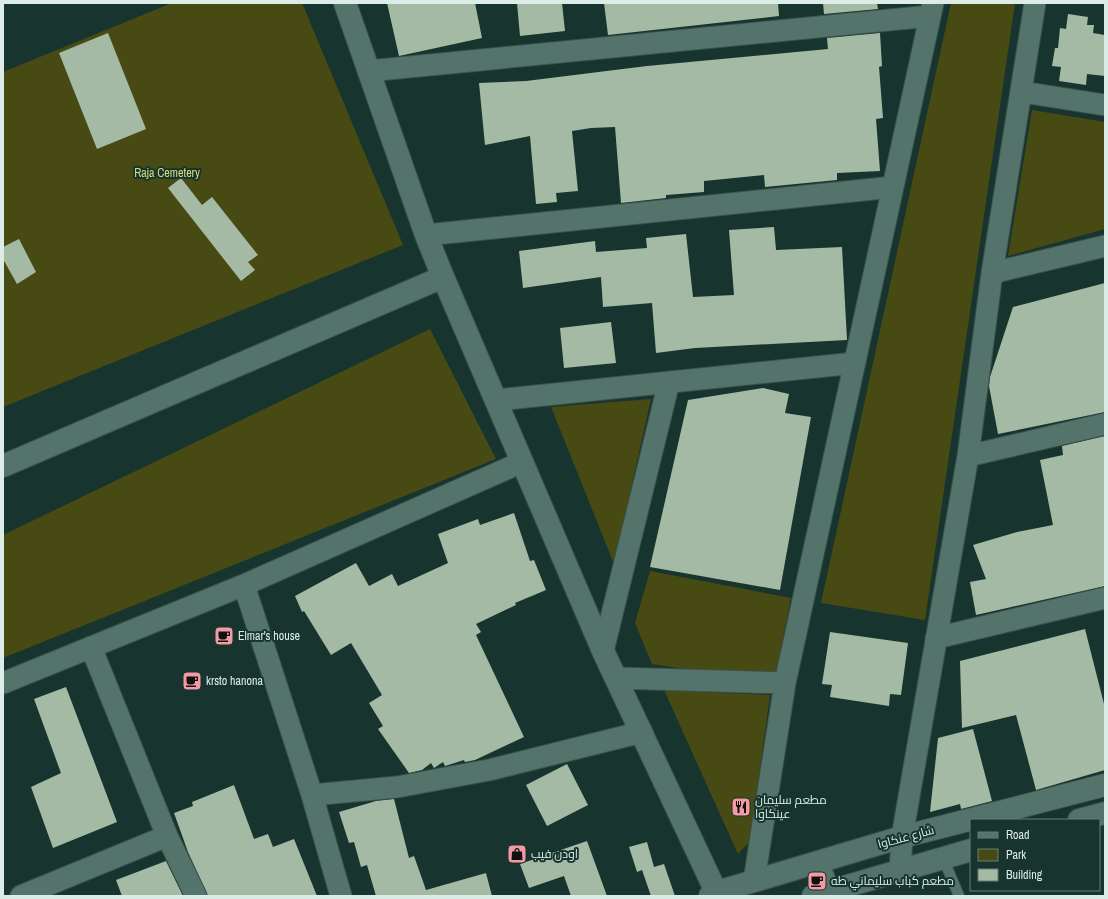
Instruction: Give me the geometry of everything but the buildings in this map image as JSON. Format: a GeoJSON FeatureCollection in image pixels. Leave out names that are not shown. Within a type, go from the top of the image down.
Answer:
{"type":"FeatureCollection","features":[{"type":"Feature","properties":{"kind":"street"},"geometry":{"type":"LineString","coordinates":[[344,3],[426,235],[443,278],[497,400],[603,651],[642,732],[715,895]]}},
{"type":"Feature","properties":{"kind":"street"},"geometry":{"type":"LineString","coordinates":[[900,871],[902,837],[968,456],[992,274],[1035,3]]}},
{"type":"Feature","properties":{"kind":"street"},"geometry":{"type":"LineString","coordinates":[[368,71],[931,9],[785,684],[754,881]]}},
{"type":"Feature","properties":{"kind":"street"},"geometry":{"type":"LineString","coordinates":[[1022,92],[1105,105]]}},
{"type":"Feature","properties":{"kind":"street"},"geometry":{"type":"LineString","coordinates":[[426,235],[893,186]]}},
{"type":"Feature","properties":{"kind":"street"},"geometry":{"type":"LineString","coordinates":[[992,274],[1105,246]]}},
{"type":"Feature","properties":{"kind":"street"},"geometry":{"type":"LineString","coordinates":[[3,466],[443,278]]}},
{"type":"Feature","properties":{"kind":"street"},"geometry":{"type":"LineString","coordinates":[[497,400],[855,363]]}},
{"type":"Feature","properties":{"kind":"street"},"geometry":{"type":"LineString","coordinates":[[603,651],[669,382]]}},
{"type":"Feature","properties":{"kind":"street"},"geometry":{"type":"LineString","coordinates":[[968,456],[1105,424]]}},
{"type":"Feature","properties":{"kind":"street"},"geometry":{"type":"LineString","coordinates":[[3,682],[244,585],[522,462]]}},
{"type":"Feature","properties":{"kind":"street"},"geometry":{"type":"LineString","coordinates":[[244,585],[312,795],[342,896]]}},
{"type":"Feature","properties":{"kind":"street"},"geometry":{"type":"LineString","coordinates":[[936,638],[1105,598]]}},
{"type":"Feature","properties":{"kind":"street"},"geometry":{"type":"LineString","coordinates":[[91,647],[167,836],[196,896]]}},
{"type":"Feature","properties":{"kind":"street"},"geometry":{"type":"LineString","coordinates":[[617,678],[785,684]]}},
{"type":"Feature","properties":{"kind":"street"},"geometry":{"type":"LineString","coordinates":[[312,795],[396,787],[488,770],[642,732]]}},
{"type":"Feature","properties":{"kind":"street","name":"شارع عنكاوا"},"geometry":{"type":"LineString","coordinates":[[972,819],[1105,785]]}},
{"type":"Feature","properties":{"kind":"street"},"geometry":{"type":"LineString","coordinates":[[1083,819],[1105,813]]}},
{"type":"Feature","properties":{"kind":"street","name":"شارع عنكاوا"},"geometry":{"type":"LineString","coordinates":[[715,895],[754,881],[902,837],[970,820]]}},
{"type":"Feature","properties":{"kind":"street"},"geometry":{"type":"LineString","coordinates":[[21,896],[167,836]]}},
{"type":"Feature","properties":{"kind":"street"},"geometry":{"type":"LineString","coordinates":[[818,862],[824,894],[970,850]]}},
{"type":"Feature","properties":{"kind":"lane"},"geometry":{"type":"LineString","coordinates":[[944,858],[959,896]]}},
{"type":"Feature","properties":{"kind":"green space","name":"Raja Cemetery"},"geometry":{"type":"Polygon","coordinates":[[[172,3],[302,3],[403,245],[3,407],[3,72],[172,3]]]}},
{"type":"Feature","properties":{"kind":"green space"},"geometry":{"type":"Polygon","coordinates":[[[951,3],[1015,3],[925,620],[821,603],[951,3]]]}},
{"type":"Feature","properties":{"kind":"green space"},"geometry":{"type":"Polygon","coordinates":[[[1032,110],[1105,122],[1105,229],[1008,256],[1032,110]]]}},
{"type":"Feature","properties":{"kind":"green space"},"geometry":{"type":"Polygon","coordinates":[[[430,329],[496,459],[3,658],[3,535],[430,329]]]}},
{"type":"Feature","properties":{"kind":"green space"},"geometry":{"type":"Polygon","coordinates":[[[651,399],[614,564],[551,407],[651,399]]]}},
{"type":"Feature","properties":{"kind":"green space"},"geometry":{"type":"Polygon","coordinates":[[[650,571],[791,598],[774,683],[652,664],[635,623],[650,571]]]}},
{"type":"Feature","properties":{"kind":"green space"},"geometry":{"type":"Polygon","coordinates":[[[664,690],[770,695],[750,841],[738,854],[664,690]]]}},
{"type":"Feature","properties":{"kind":"place","name":"Elmar's house"},"geometry":{"type":"Point","coordinates":[224,636]}},
{"type":"Feature","properties":{"kind":"place","name":"krsto hanona"},"geometry":{"type":"Point","coordinates":[192,681]}},
{"type":"Feature","properties":{"kind":"place","name":"مطعم سليمان عينكاوا"},"geometry":{"type":"Point","coordinates":[741,807]}},
{"type":"Feature","properties":{"kind":"place","name":"اودن فيب"},"geometry":{"type":"Point","coordinates":[517,854]}},
{"type":"Feature","properties":{"kind":"place","name":"مطعم كباب سليماني طه"},"geometry":{"type":"Point","coordinates":[817,881]}}]}
